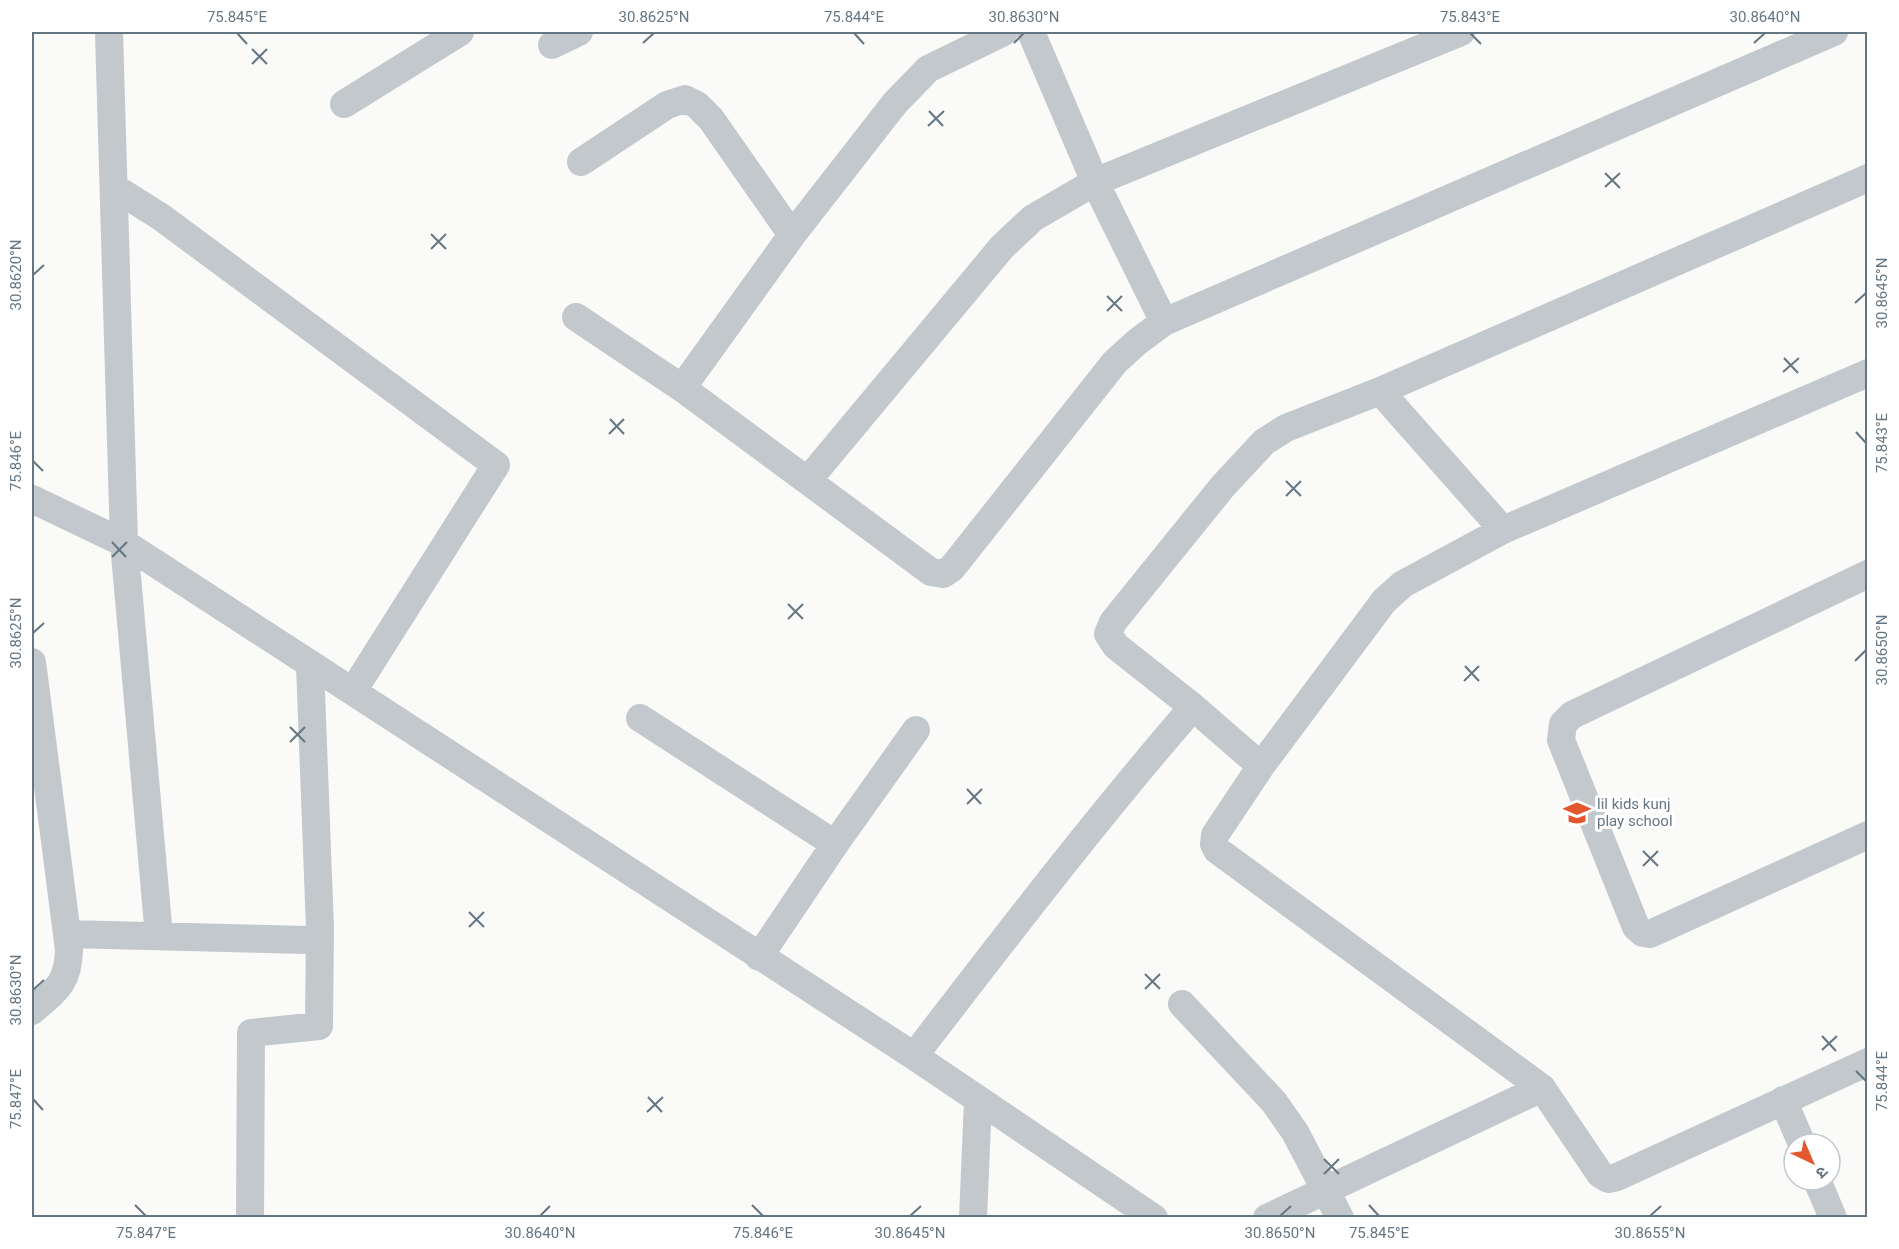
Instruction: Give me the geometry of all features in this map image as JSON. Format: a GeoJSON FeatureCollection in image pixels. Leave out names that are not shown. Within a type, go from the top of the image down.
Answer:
{"type":"FeatureCollection","features":[{"type":"Feature","properties":{"kind":"street"},"geometry":{"type":"LineString","coordinates":[[109,32],[124,543],[159,936]]}},
{"type":"Feature","properties":{"kind":"street"},"geometry":{"type":"LineString","coordinates":[[344,104],[460,32]]}},
{"type":"Feature","properties":{"kind":"street"},"geometry":{"type":"LineString","coordinates":[[552,45],[579,32]]}},
{"type":"Feature","properties":{"kind":"street"},"geometry":{"type":"LineString","coordinates":[[682,388],[792,235],[896,103],[928,69],[1004,32]]}},
{"type":"Feature","properties":{"kind":"street"},"geometry":{"type":"LineString","coordinates":[[1031,32],[1095,182],[1164,322]]}},
{"type":"Feature","properties":{"kind":"street"},"geometry":{"type":"LineString","coordinates":[[808,480],[1002,247],[1033,218],[1095,182],[1461,32]]}},
{"type":"Feature","properties":{"kind":"street"},"geometry":{"type":"LineString","coordinates":[[576,317],[682,388],[931,572],[943,574],[952,568],[1115,362],[1164,322],[1834,32]]}},
{"type":"Feature","properties":{"kind":"street"},"geometry":{"type":"LineString","coordinates":[[581,162],[668,105],[685,99],[697,105],[711,119],[792,235]]}},
{"type":"Feature","properties":{"kind":"street"},"geometry":{"type":"LineString","coordinates":[[1262,766],[1116,646],[1108,634],[1113,622],[1223,486],[1264,442],[1286,428],[1380,391],[1868,178]]}},
{"type":"Feature","properties":{"kind":"street"},"geometry":{"type":"LineString","coordinates":[[115,188],[161,217],[496,465],[353,692]]}},
{"type":"Feature","properties":{"kind":"street"},"geometry":{"type":"LineString","coordinates":[[1868,373],[1503,530],[1403,584],[1384,601],[1262,766],[1215,835],[1214,844],[1217,850],[1542,1088],[1600,1174],[1608,1179],[1617,1177],[1868,1062]]}},
{"type":"Feature","properties":{"kind":"street"},"geometry":{"type":"LineString","coordinates":[[1380,391],[1503,530]]}},
{"type":"Feature","properties":{"kind":"street"},"geometry":{"type":"LineString","coordinates":[[32,499],[124,543],[914,1056],[1154,1218]]}},
{"type":"Feature","properties":{"kind":"street"},"geometry":{"type":"LineString","coordinates":[[1868,574],[1572,716],[1563,724],[1561,740],[1636,927],[1643,933],[1650,934],[1868,835]]}},
{"type":"Feature","properties":{"kind":"street"},"geometry":{"type":"LineString","coordinates":[[32,662],[40,796],[67,934],[68,966],[63,981],[32,1011]]}},
{"type":"Feature","properties":{"kind":"street"},"geometry":{"type":"LineString","coordinates":[[250,1218],[251,1033],[319,1026],[320,929],[310,665]]}},
{"type":"Feature","properties":{"kind":"street"},"geometry":{"type":"LineString","coordinates":[[914,1056],[1126,785],[1193,708]]}},
{"type":"Feature","properties":{"kind":"street"},"geometry":{"type":"LineString","coordinates":[[640,718],[835,844]]}},
{"type":"Feature","properties":{"kind":"street"},"geometry":{"type":"LineString","coordinates":[[759,957],[916,730]]}},
{"type":"Feature","properties":{"kind":"street"},"geometry":{"type":"LineString","coordinates":[[67,934],[309,940],[318,935],[320,929]]}},
{"type":"Feature","properties":{"kind":"street"},"geometry":{"type":"LineString","coordinates":[[1182,1004],[1274,1102],[1295,1132],[1340,1218]]}},
{"type":"Feature","properties":{"kind":"street"},"geometry":{"type":"LineString","coordinates":[[1267,1218],[1326,1188],[1542,1088]]}},
{"type":"Feature","properties":{"kind":"street"},"geometry":{"type":"LineString","coordinates":[[973,1218],[978,1100]]}},
{"type":"Feature","properties":{"kind":"street"},"geometry":{"type":"LineString","coordinates":[[1783,1100],[1797,1132]]}},
{"type":"Feature","properties":{"kind":"street"},"geometry":{"type":"LineString","coordinates":[[1822,1192],[1833,1218]]}},
{"type":"Feature","properties":{"kind":"place","name":"lil kids kunj play school"},"geometry":{"type":"Point","coordinates":[1577,813]}}]}
